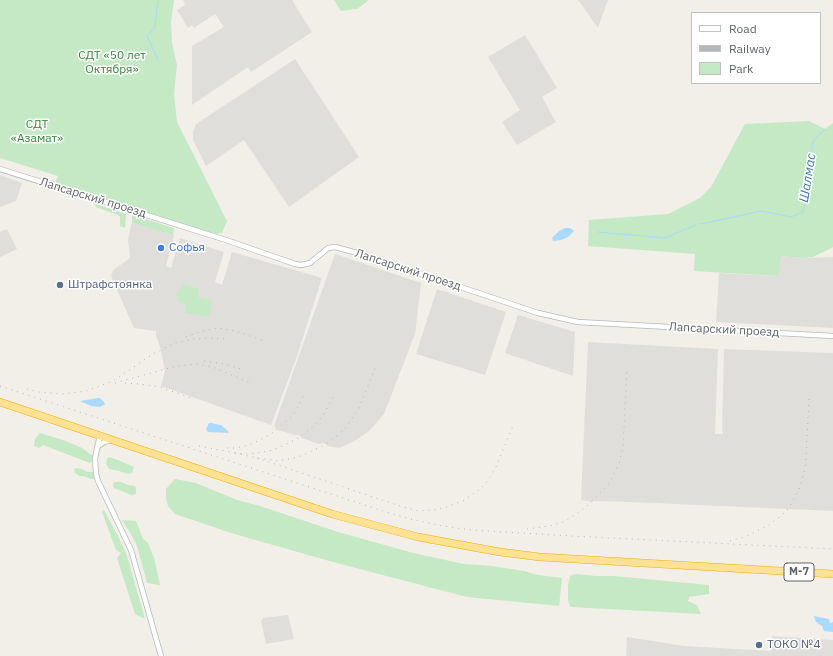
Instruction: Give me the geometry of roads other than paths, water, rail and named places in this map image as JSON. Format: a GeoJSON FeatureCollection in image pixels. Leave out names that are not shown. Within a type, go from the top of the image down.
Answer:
{"type":"FeatureCollection","features":[{"type":"Feature","properties":{"kind":"highway"},"geometry":{"type":"LineString","coordinates":[[0,402],[114,440]]}},
{"type":"Feature","properties":{"kind":"highway","name":"М-7"},"geometry":{"type":"LineString","coordinates":[[114,440],[332,514],[418,537],[500,552],[540,557],[833,574]]}},
{"type":"Feature","properties":{"kind":"street","name":"Лапсарский проезд"},"geometry":{"type":"LineString","coordinates":[[0,169],[226,240],[295,264],[301,265],[310,263],[328,248],[335,247],[365,255],[538,313],[578,322],[833,336]]}},
{"type":"Feature","properties":{"kind":"street"},"geometry":{"type":"LineString","coordinates":[[89,432],[95,440],[97,447]]}},
{"type":"Feature","properties":{"kind":"street"},"geometry":{"type":"LineString","coordinates":[[100,435],[95,458],[98,481],[131,550],[161,656]]}},
{"type":"Feature","properties":{"kind":"street"},"geometry":{"type":"LineString","coordinates":[[97,447],[104,442],[114,440]]}},
{"type":"Feature","properties":{"kind":"water"},"geometry":{"type":"Polygon","coordinates":[[[565,228],[570,228],[574,231],[568,237],[553,241],[552,238],[559,231],[565,228]]]}},
{"type":"Feature","properties":{"kind":"water"},"geometry":{"type":"Polygon","coordinates":[[[100,398],[105,404],[100,407],[91,406],[80,401],[100,398]]]}},
{"type":"Feature","properties":{"kind":"water"},"geometry":{"type":"Polygon","coordinates":[[[209,423],[221,425],[229,432],[208,432],[206,429],[209,423]]]}},
{"type":"Feature","properties":{"kind":"water"},"geometry":{"type":"Polygon","coordinates":[[[814,616],[829,619],[830,623],[833,622],[833,632],[824,631],[822,626],[816,622],[814,616]]]}},
{"type":"Feature","properties":{"kind":"waterway"},"geometry":{"type":"LineString","coordinates":[[158,0],[155,27],[147,36],[158,60]]}},
{"type":"Feature","properties":{"kind":"waterway","name":"Шалмас"},"geometry":{"type":"LineString","coordinates":[[701,224],[761,211],[791,217],[803,212],[809,189],[810,161],[813,141],[825,129]]}},
{"type":"Feature","properties":{"kind":"waterway","name":"Шалмас"},"geometry":{"type":"LineString","coordinates":[[598,232],[665,238],[695,225]]}},
{"type":"Feature","properties":{"kind":"railway"},"geometry":{"type":"LineString","coordinates":[[186,337],[202,331],[219,328],[235,331],[265,341]]}},
{"type":"Feature","properties":{"kind":"railway"},"geometry":{"type":"LineString","coordinates":[[27,389],[39,392],[63,394],[86,391],[113,381],[153,354],[175,343],[193,339],[227,339]]}},
{"type":"Feature","properties":{"kind":"railway"},"geometry":{"type":"LineString","coordinates":[[204,361],[225,364],[244,370]]}},
{"type":"Feature","properties":{"kind":"railway"},"geometry":{"type":"LineString","coordinates":[[115,383],[173,367],[195,364],[215,368],[250,383]]}},
{"type":"Feature","properties":{"kind":"railway"},"geometry":{"type":"LineString","coordinates":[[235,453],[279,461],[298,457],[326,444],[347,426],[359,408],[376,366]]}},
{"type":"Feature","properties":{"kind":"railway"},"geometry":{"type":"LineString","coordinates":[[527,529],[549,526],[563,522],[570,518],[586,507],[611,480],[619,463],[623,447],[627,369]]}},
{"type":"Feature","properties":{"kind":"railway"},"geometry":{"type":"LineString","coordinates":[[125,383],[160,387],[191,398]]}},
{"type":"Feature","properties":{"kind":"railway"},"geometry":{"type":"LineString","coordinates":[[0,386],[386,512],[443,526],[471,530],[571,536],[833,549]]}},
{"type":"Feature","properties":{"kind":"railway"},"geometry":{"type":"LineString","coordinates":[[227,448],[245,446],[271,434],[292,416],[305,392]]}},
{"type":"Feature","properties":{"kind":"railway"},"geometry":{"type":"LineString","coordinates":[[199,446],[235,453],[249,454],[269,451],[283,446],[300,437],[315,425],[323,415],[335,394]]}},
{"type":"Feature","properties":{"kind":"railway"},"geometry":{"type":"LineString","coordinates":[[730,541],[747,536],[767,526],[782,515],[793,501],[804,473],[809,399]]}},
{"type":"Feature","properties":{"kind":"railway"},"geometry":{"type":"LineString","coordinates":[[257,458],[403,507],[419,511],[434,510],[463,501],[487,482],[496,467],[514,423]]}},
{"type":"Feature","properties":{"kind":"place","name":"Софья"},"geometry":{"type":"Point","coordinates":[161,248]}},
{"type":"Feature","properties":{"kind":"place","name":"Штрафстоянка"},"geometry":{"type":"Point","coordinates":[60,285]}},
{"type":"Feature","properties":{"kind":"place","name":"ТОКО №4"},"geometry":{"type":"Point","coordinates":[759,645]}},
{"type":"Feature","properties":{"kind":"park label","name":"СДТ «50 лет Октября»"},"geometry":{"type":"Point","coordinates":[112,63]}},
{"type":"Feature","properties":{"kind":"park label","name":"СДТ «Азамат»"},"geometry":{"type":"Point","coordinates":[37,132]}}]}
